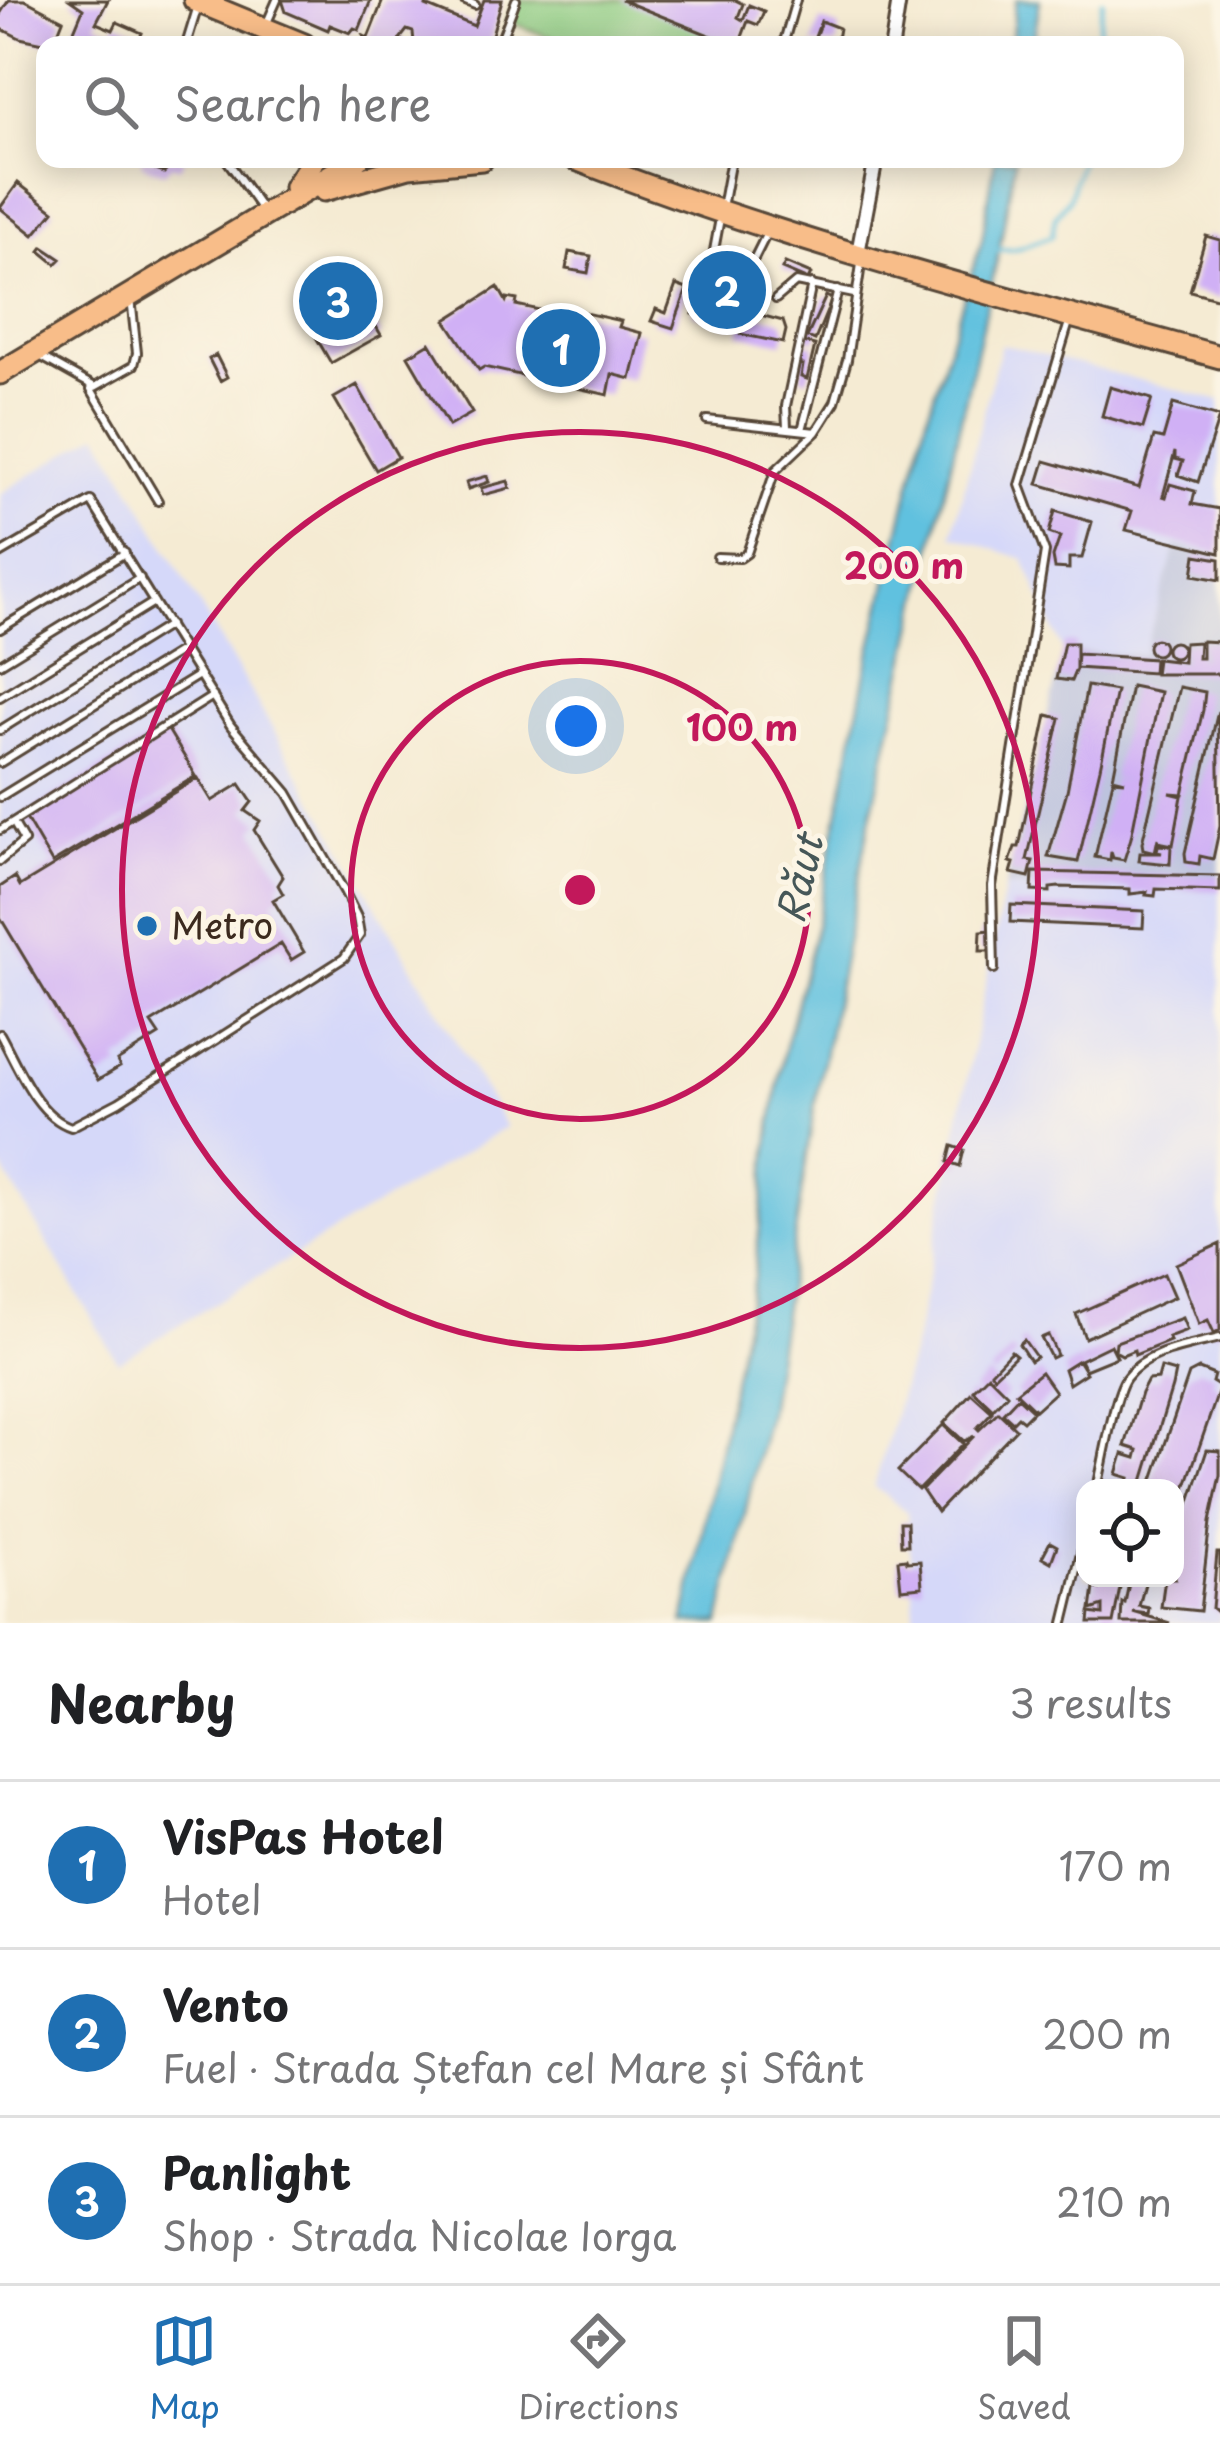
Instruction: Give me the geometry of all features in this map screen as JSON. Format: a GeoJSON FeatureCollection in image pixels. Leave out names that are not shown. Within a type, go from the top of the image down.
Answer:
{"type":"FeatureCollection","features":[{"type":"Feature","properties":{"kind":"main road"},"geometry":{"type":"LineString","coordinates":[[197,1],[282,36]]}},
{"type":"Feature","properties":{"kind":"main road"},"geometry":{"type":"LineString","coordinates":[[298,192],[310,168]]}},
{"type":"Feature","properties":{"kind":"main road"},"geometry":{"type":"LineString","coordinates":[[298,192],[326,168]]}},
{"type":"Feature","properties":{"kind":"main road"},"geometry":{"type":"LineString","coordinates":[[0,373],[342,168]]}},
{"type":"Feature","properties":{"kind":"main road"},"geometry":{"type":"LineString","coordinates":[[298,192],[413,168]]}},
{"type":"Feature","properties":{"kind":"main road"},"geometry":{"type":"LineString","coordinates":[[601,168],[861,254],[1220,357]]}},
{"type":"Feature","properties":{"kind":"street"},"geometry":{"type":"LineString","coordinates":[[893,36],[899,0]]}},
{"type":"Feature","properties":{"kind":"street"},"geometry":{"type":"LineString","coordinates":[[861,254],[875,168]]}},
{"type":"Feature","properties":{"kind":"lane"},"geometry":{"type":"LineString","coordinates":[[265,29],[277,0]]}},
{"type":"Feature","properties":{"kind":"lane"},"geometry":{"type":"LineString","coordinates":[[463,0],[475,5]]}},
{"type":"Feature","properties":{"kind":"lane"},"geometry":{"type":"LineString","coordinates":[[502,36],[516,0]]}},
{"type":"Feature","properties":{"kind":"lane"},"geometry":{"type":"LineString","coordinates":[[786,36],[796,0]]}},
{"type":"Feature","properties":{"kind":"lane"},"geometry":{"type":"LineString","coordinates":[[188,36],[197,1]]}},
{"type":"Feature","properties":{"kind":"lane"},"geometry":{"type":"LineString","coordinates":[[232,168],[265,214]]}},
{"type":"Feature","properties":{"kind":"lane"},"geometry":{"type":"LineString","coordinates":[[729,168],[712,256],[717,265],[739,272],[752,263],[770,226]]}},
{"type":"Feature","properties":{"kind":"lane"},"geometry":{"type":"LineString","coordinates":[[717,557],[740,558],[747,553],[775,471],[817,432],[835,402],[847,360],[861,254]]}},
{"type":"Feature","properties":{"kind":"lane"},"geometry":{"type":"LineString","coordinates":[[776,299],[796,282],[854,293]]}},
{"type":"Feature","properties":{"kind":"lane"},"geometry":{"type":"LineString","coordinates":[[787,428],[786,406],[812,284]]}},
{"type":"Feature","properties":{"kind":"lane"},"geometry":{"type":"LineString","coordinates":[[802,430],[838,290]]}},
{"type":"Feature","properties":{"kind":"lane"},"geometry":{"type":"LineString","coordinates":[[89,386],[100,386],[137,359],[130,295]]}},
{"type":"Feature","properties":{"kind":"lane"},"geometry":{"type":"LineString","coordinates":[[994,968],[992,886],[1045,552],[1020,485],[1071,316]]}},
{"type":"Feature","properties":{"kind":"lane"},"geometry":{"type":"LineString","coordinates":[[33,353],[89,386],[158,501]]}},
{"type":"Feature","properties":{"kind":"lane"},"geometry":{"type":"LineString","coordinates":[[707,420],[817,432]]}},
{"type":"Feature","properties":{"kind":"lane"},"geometry":{"type":"LineString","coordinates":[[0,554],[91,501],[231,726],[288,793],[344,891],[360,935],[354,949],[119,1102],[70,1127],[47,1112],[0,1034]]}},
{"type":"Feature","properties":{"kind":"lane"},"geometry":{"type":"LineString","coordinates":[[0,629],[125,552]]}},
{"type":"Feature","properties":{"kind":"lane"},"geometry":{"type":"LineString","coordinates":[[0,664],[141,578]]}},
{"type":"Feature","properties":{"kind":"lane"},"geometry":{"type":"LineString","coordinates":[[0,697],[154,602]]}},
{"type":"Feature","properties":{"kind":"lane"},"geometry":{"type":"LineString","coordinates":[[0,730],[169,625]]}},
{"type":"Feature","properties":{"kind":"lane"},"geometry":{"type":"LineString","coordinates":[[0,764],[184,649]]}},
{"type":"Feature","properties":{"kind":"lane"},"geometry":{"type":"LineString","coordinates":[[0,797],[200,675]]}},
{"type":"Feature","properties":{"kind":"lane"},"geometry":{"type":"LineString","coordinates":[[0,830],[213,696]]}},
{"type":"Feature","properties":{"kind":"lane"},"geometry":{"type":"LineString","coordinates":[[0,861],[25,842],[13,822]]}},
{"type":"Feature","properties":{"kind":"lane"},"geometry":{"type":"LineString","coordinates":[[1099,1479],[1123,1381],[1161,1354],[1220,1338]]}},
{"type":"Feature","properties":{"kind":"lane"},"geometry":{"type":"LineString","coordinates":[[1064,1623],[1076,1574]]}},
{"type":"Feature","properties":{"kind":"shaded area"},"geometry":{"type":"Polygon","coordinates":[[[1001,344],[1220,401],[1220,556],[1176,547],[1143,655],[1063,651],[1024,559],[952,535],[1001,344]]]}},
{"type":"Feature","properties":{"kind":"shaded area"},"geometry":{"type":"Polygon","coordinates":[[[99,433],[506,1127],[118,1362],[0,1164],[0,494],[99,433]]]}},
{"type":"Feature","properties":{"kind":"shaded area"},"geometry":{"type":"Polygon","coordinates":[[[1176,546],[1220,556],[1220,891],[1005,887],[1063,651],[1143,655],[1176,546]]]}},
{"type":"Feature","properties":{"kind":"shaded area"},"geometry":{"type":"Polygon","coordinates":[[[1005,887],[1220,891],[1220,1623],[915,1623],[907,1512],[874,1487],[915,1341],[1005,887]]]}},
{"type":"Feature","properties":{"kind":"green space"},"geometry":{"type":"Polygon","coordinates":[[[516,0],[627,0],[719,36],[546,36],[507,21],[516,0]]]}},
{"type":"Feature","properties":{"kind":"water"},"geometry":{"type":"Polygon","coordinates":[[[1016,0],[1040,0],[1034,36],[1012,36],[1016,0]]]}},
{"type":"Feature","properties":{"kind":"water"},"geometry":{"type":"Polygon","coordinates":[[[994,168],[1013,168],[999,251],[869,826],[815,1103],[768,1412],[720,1623],[684,1623],[754,1277],[785,1047],[814,936],[867,667],[926,420],[982,240],[994,168]]]}},
{"type":"Feature","properties":{"kind":"building"},"geometry":{"type":"Polygon","coordinates":[[[9,0],[25,0],[63,20],[57,36],[36,36],[36,41],[0,28],[0,14],[9,0]]]}},
{"type":"Feature","properties":{"kind":"building"},"geometry":{"type":"Polygon","coordinates":[[[70,0],[108,0],[96,23],[113,30],[117,22],[141,36],[72,36],[83,9],[70,0]]]}},
{"type":"Feature","properties":{"kind":"building"},"geometry":{"type":"Polygon","coordinates":[[[282,0],[371,0],[359,30],[350,33],[330,25],[328,30],[286,12],[282,0]]]}},
{"type":"Feature","properties":{"kind":"building"},"geometry":{"type":"Polygon","coordinates":[[[383,0],[421,0],[474,26],[484,0],[502,0],[492,36],[413,36],[407,30],[402,36],[369,36],[383,0]]]}},
{"type":"Feature","properties":{"kind":"building"},"geometry":{"type":"Polygon","coordinates":[[[621,0],[735,0],[743,4],[738,17],[743,20],[749,5],[764,11],[758,25],[748,21],[742,36],[711,36],[621,0]]]}},
{"type":"Feature","properties":{"kind":"building"},"geometry":{"type":"Polygon","coordinates":[[[821,21],[839,28],[838,36],[815,36],[821,21]]]}},
{"type":"Feature","properties":{"kind":"building"},"geometry":{"type":"Polygon","coordinates":[[[18,183],[54,211],[34,235],[0,208],[18,183]]]}},
{"type":"Feature","properties":{"kind":"building"},"geometry":{"type":"Polygon","coordinates":[[[1206,236],[1220,240],[1220,299],[1190,291],[1206,236]]]}},
{"type":"Feature","properties":{"kind":"building"},"geometry":{"type":"Polygon","coordinates":[[[43,247],[61,259],[56,264],[40,251],[43,247]]]}},
{"type":"Feature","properties":{"kind":"building"},"geometry":{"type":"Polygon","coordinates":[[[569,252],[591,256],[588,273],[566,269],[569,252]]]}},
{"type":"Feature","properties":{"kind":"building"},"geometry":{"type":"Polygon","coordinates":[[[785,263],[811,274],[808,280],[782,269],[785,263]]]}},
{"type":"Feature","properties":{"kind":"building"},"geometry":{"type":"Polygon","coordinates":[[[352,285],[381,335],[331,363],[302,313],[327,292],[352,285]]]}},
{"type":"Feature","properties":{"kind":"building"},"geometry":{"type":"Polygon","coordinates":[[[676,285],[687,289],[673,328],[651,321],[656,309],[666,313],[676,285]]]}},
{"type":"Feature","properties":{"kind":"building"},"geometry":{"type":"Polygon","coordinates":[[[701,286],[742,298],[734,326],[693,314],[701,286]]]}},
{"type":"Feature","properties":{"kind":"building"},"geometry":{"type":"Polygon","coordinates":[[[498,287],[506,301],[517,300],[516,305],[553,313],[555,306],[621,321],[619,327],[642,333],[631,379],[612,374],[608,395],[484,367],[479,370],[446,320],[498,287]]]}},
{"type":"Feature","properties":{"kind":"building"},"geometry":{"type":"Polygon","coordinates":[[[826,296],[832,299],[815,340],[807,337],[826,296]]]}},
{"type":"Feature","properties":{"kind":"building"},"geometry":{"type":"Polygon","coordinates":[[[745,311],[783,321],[783,343],[740,334],[745,311]]]}},
{"type":"Feature","properties":{"kind":"building"},"geometry":{"type":"Polygon","coordinates":[[[802,342],[815,345],[807,379],[801,377],[803,365],[797,364],[802,342]]]}},
{"type":"Feature","properties":{"kind":"building"},"geometry":{"type":"Polygon","coordinates":[[[430,343],[472,413],[449,426],[408,356],[430,343]]]}},
{"type":"Feature","properties":{"kind":"building"},"geometry":{"type":"Polygon","coordinates":[[[216,355],[227,377],[220,381],[209,359],[216,355]]]}},
{"type":"Feature","properties":{"kind":"building"},"geometry":{"type":"Polygon","coordinates":[[[357,385],[398,457],[376,470],[334,398],[357,385]]]}},
{"type":"Feature","properties":{"kind":"building"},"geometry":{"type":"Polygon","coordinates":[[[1110,387],[1152,399],[1143,428],[1102,416],[1110,387]]]}},
{"type":"Feature","properties":{"kind":"building"},"geometry":{"type":"Polygon","coordinates":[[[1173,404],[1219,417],[1198,482],[1178,475],[1183,461],[1175,459],[1175,452],[1163,496],[1170,484],[1195,491],[1192,504],[1220,509],[1220,553],[1126,530],[1132,511],[1038,484],[1045,461],[1139,488],[1154,437],[1163,439],[1173,404]]]}},
{"type":"Feature","properties":{"kind":"building"},"geometry":{"type":"Polygon","coordinates":[[[487,476],[489,482],[468,489],[466,482],[487,476]]]}},
{"type":"Feature","properties":{"kind":"building"},"geometry":{"type":"Polygon","coordinates":[[[508,481],[510,488],[483,495],[481,488],[508,481]]]}},
{"type":"Feature","properties":{"kind":"building"},"geometry":{"type":"Polygon","coordinates":[[[1055,511],[1092,522],[1082,558],[1069,558],[1069,569],[1055,568],[1053,557],[1060,537],[1049,533],[1055,511]]]}},
{"type":"Feature","properties":{"kind":"building"},"geometry":{"type":"Polygon","coordinates":[[[1196,555],[1220,559],[1220,580],[1193,575],[1196,555]]]}},
{"type":"Feature","properties":{"kind":"building"},"geometry":{"type":"Polygon","coordinates":[[[1156,639],[1164,647],[1156,655],[1148,647],[1156,639]]]}},
{"type":"Feature","properties":{"kind":"building"},"geometry":{"type":"Polygon","coordinates":[[[1202,641],[1220,642],[1220,674],[1155,674],[1157,659],[1183,662],[1184,643],[1199,642],[1198,658],[1202,658],[1202,641]]]}},
{"type":"Feature","properties":{"kind":"building"},"geometry":{"type":"Polygon","coordinates":[[[1174,642],[1182,650],[1174,658],[1166,650],[1174,642]]]}},
{"type":"Feature","properties":{"kind":"building"},"geometry":{"type":"Polygon","coordinates":[[[1064,643],[1076,643],[1071,681],[1056,679],[1064,643]]]}},
{"type":"Feature","properties":{"kind":"building"},"geometry":{"type":"Polygon","coordinates":[[[1077,654],[1154,659],[1153,673],[1076,668],[1077,654]]]}},
{"type":"Feature","properties":{"kind":"building"},"geometry":{"type":"Polygon","coordinates":[[[1087,686],[1116,691],[1078,862],[1048,857],[1067,791],[1087,686]]]}},
{"type":"Feature","properties":{"kind":"building"},"geometry":{"type":"Polygon","coordinates":[[[1131,686],[1160,692],[1131,838],[1124,860],[1113,858],[1111,852],[1110,860],[1095,857],[1113,780],[1125,781],[1113,778],[1131,686]]]}},
{"type":"Feature","properties":{"kind":"building"},"geometry":{"type":"Polygon","coordinates":[[[1179,687],[1205,692],[1203,710],[1183,794],[1170,793],[1182,796],[1173,845],[1158,842],[1158,838],[1155,852],[1143,849],[1142,843],[1179,687]]]}},
{"type":"Feature","properties":{"kind":"building"},"geometry":{"type":"Polygon","coordinates":[[[1218,711],[1220,826],[1213,859],[1200,856],[1199,864],[1186,862],[1185,853],[1218,711]]]}},
{"type":"Feature","properties":{"kind":"building"},"geometry":{"type":"Polygon","coordinates":[[[1047,715],[1060,718],[1027,860],[1033,861],[1029,877],[1011,873],[1014,863],[1010,862],[1019,847],[1047,715]]]}},
{"type":"Feature","properties":{"kind":"building"},"geometry":{"type":"Polygon","coordinates":[[[167,728],[196,776],[52,863],[24,815],[167,728]]]}},
{"type":"Feature","properties":{"kind":"building","name":"Metro"},"geometry":{"type":"Polygon","coordinates":[[[198,778],[212,801],[240,784],[252,802],[245,811],[260,821],[254,830],[283,877],[278,885],[283,894],[273,900],[304,952],[291,960],[281,944],[151,1023],[159,1035],[117,1061],[120,1067],[98,1080],[0,917],[0,887],[15,877],[20,886],[198,778]]]}},
{"type":"Feature","properties":{"kind":"building"},"geometry":{"type":"Polygon","coordinates":[[[1158,845],[1171,846],[1170,864],[1139,861],[1140,853],[1162,853],[1157,852],[1158,845]]]}},
{"type":"Feature","properties":{"kind":"building"},"geometry":{"type":"Polygon","coordinates":[[[1033,872],[1220,876],[1220,891],[1156,889],[1155,896],[1130,894],[1130,889],[1032,891],[1033,872]]]}},
{"type":"Feature","properties":{"kind":"building"},"geometry":{"type":"Polygon","coordinates":[[[1011,905],[1144,911],[1143,928],[1010,922],[1011,905]]]}},
{"type":"Feature","properties":{"kind":"building"},"geometry":{"type":"Polygon","coordinates":[[[990,930],[993,951],[980,951],[981,931],[990,930]]]}},
{"type":"Feature","properties":{"kind":"building"},"geometry":{"type":"Polygon","coordinates":[[[952,1146],[964,1150],[960,1166],[948,1162],[952,1146]]]}},
{"type":"Feature","properties":{"kind":"building"},"geometry":{"type":"Polygon","coordinates":[[[1220,1244],[1220,1330],[1214,1333],[1208,1320],[1199,1324],[1176,1264],[1220,1244]]]}},
{"type":"Feature","properties":{"kind":"building"},"geometry":{"type":"Polygon","coordinates":[[[1164,1274],[1174,1297],[1085,1338],[1076,1314],[1164,1274]]]}},
{"type":"Feature","properties":{"kind":"building"},"geometry":{"type":"Polygon","coordinates":[[[1182,1318],[1187,1330],[1168,1337],[1170,1341],[1135,1355],[1134,1350],[1122,1355],[1115,1351],[1116,1342],[1182,1318]]]}},
{"type":"Feature","properties":{"kind":"building"},"geometry":{"type":"Polygon","coordinates":[[[1048,1335],[1057,1355],[1051,1358],[1041,1338],[1048,1335]]]}},
{"type":"Feature","properties":{"kind":"building"},"geometry":{"type":"Polygon","coordinates":[[[1024,1340],[1036,1357],[1030,1361],[1019,1344],[1024,1340]]]}},
{"type":"Feature","properties":{"kind":"building"},"geometry":{"type":"Polygon","coordinates":[[[1111,1345],[1117,1357],[1085,1370],[1080,1360],[1111,1345]]]}},
{"type":"Feature","properties":{"kind":"building"},"geometry":{"type":"Polygon","coordinates":[[[1011,1351],[1016,1355],[994,1376],[991,1372],[1011,1351]]]}},
{"type":"Feature","properties":{"kind":"building"},"geometry":{"type":"Polygon","coordinates":[[[1078,1360],[1086,1373],[1069,1384],[1064,1369],[1078,1360]]]}},
{"type":"Feature","properties":{"kind":"building"},"geometry":{"type":"Polygon","coordinates":[[[1161,1368],[1175,1372],[1144,1479],[1130,1479],[1117,1474],[1123,1454],[1136,1458],[1138,1450],[1125,1446],[1141,1393],[1148,1380],[1158,1379],[1161,1368]]]}},
{"type":"Feature","properties":{"kind":"building"},"geometry":{"type":"Polygon","coordinates":[[[1199,1369],[1214,1375],[1212,1382],[1220,1387],[1184,1491],[1184,1479],[1153,1479],[1189,1374],[1199,1369]]]}},
{"type":"Feature","properties":{"kind":"building"},"geometry":{"type":"Polygon","coordinates":[[[1041,1372],[1055,1392],[1035,1410],[1016,1392],[1041,1372]]]}},
{"type":"Feature","properties":{"kind":"building"},"geometry":{"type":"Polygon","coordinates":[[[988,1375],[1007,1394],[993,1409],[973,1390],[988,1375]]]}},
{"type":"Feature","properties":{"kind":"building"},"geometry":{"type":"Polygon","coordinates":[[[971,1393],[992,1412],[979,1430],[998,1412],[1016,1429],[937,1512],[922,1490],[974,1436],[964,1441],[944,1423],[971,1393]]]}},
{"type":"Feature","properties":{"kind":"building"},"geometry":{"type":"Polygon","coordinates":[[[1018,1397],[1033,1411],[1023,1421],[1018,1417],[1013,1422],[1003,1413],[1018,1397]]]}},
{"type":"Feature","properties":{"kind":"building"},"geometry":{"type":"Polygon","coordinates":[[[943,1425],[963,1444],[918,1490],[898,1471],[943,1425]]]}},
{"type":"Feature","properties":{"kind":"building"},"geometry":{"type":"Polygon","coordinates":[[[1207,1450],[1220,1451],[1200,1611],[1161,1607],[1164,1587],[1184,1587],[1184,1519],[1207,1450]]]}},
{"type":"Feature","properties":{"kind":"building"},"geometry":{"type":"Polygon","coordinates":[[[900,1522],[907,1522],[908,1545],[901,1545],[900,1522]]]}},
{"type":"Feature","properties":{"kind":"building"},"geometry":{"type":"Polygon","coordinates":[[[1050,1542],[1057,1546],[1051,1562],[1042,1557],[1050,1542]]]}},
{"type":"Feature","properties":{"kind":"building"},"geometry":{"type":"Polygon","coordinates":[[[1220,1553],[1220,1615],[1212,1608],[1220,1553]]]}},
{"type":"Feature","properties":{"kind":"building"},"geometry":{"type":"Polygon","coordinates":[[[898,1560],[920,1561],[922,1587],[901,1589],[898,1560]]]}},
{"type":"Feature","properties":{"kind":"building"},"geometry":{"type":"Polygon","coordinates":[[[1098,1587],[1120,1587],[1113,1623],[1089,1623],[1090,1613],[1103,1615],[1103,1606],[1091,1610],[1094,1588],[1101,1589],[1098,1587]]]}},
{"type":"Feature","properties":{"kind":"building"},"geometry":{"type":"Polygon","coordinates":[[[1128,1587],[1144,1587],[1139,1606],[1149,1608],[1148,1614],[1133,1612],[1170,1623],[1121,1623],[1128,1587]]]}},
{"type":"Feature","properties":{"kind":"waterway"},"geometry":{"type":"LineString","coordinates":[[1098,36],[1103,0]]}},
{"type":"Feature","properties":{"kind":"waterway"},"geometry":{"type":"LineString","coordinates":[[993,250],[1016,249],[1052,236],[1055,217],[1069,199],[1078,168]]}},
{"type":"Feature","properties":{"kind":"place","name":"Vento"},"geometry":{"type":"Point","coordinates":[727,290]}},
{"type":"Feature","properties":{"kind":"place","name":"Panlight"},"geometry":{"type":"Point","coordinates":[338,301]}},
{"type":"Feature","properties":{"kind":"place","name":"VisPas Hotel"},"geometry":{"type":"Point","coordinates":[561,348]}},
{"type":"Feature","properties":{"kind":"place","name":"Metro"},"geometry":{"type":"Point","coordinates":[147,926]}},
{"type":"Feature","properties":{"kind":"water label","name":"Răut"},"geometry":{"type":"Point","coordinates":[800,879]}}]}
